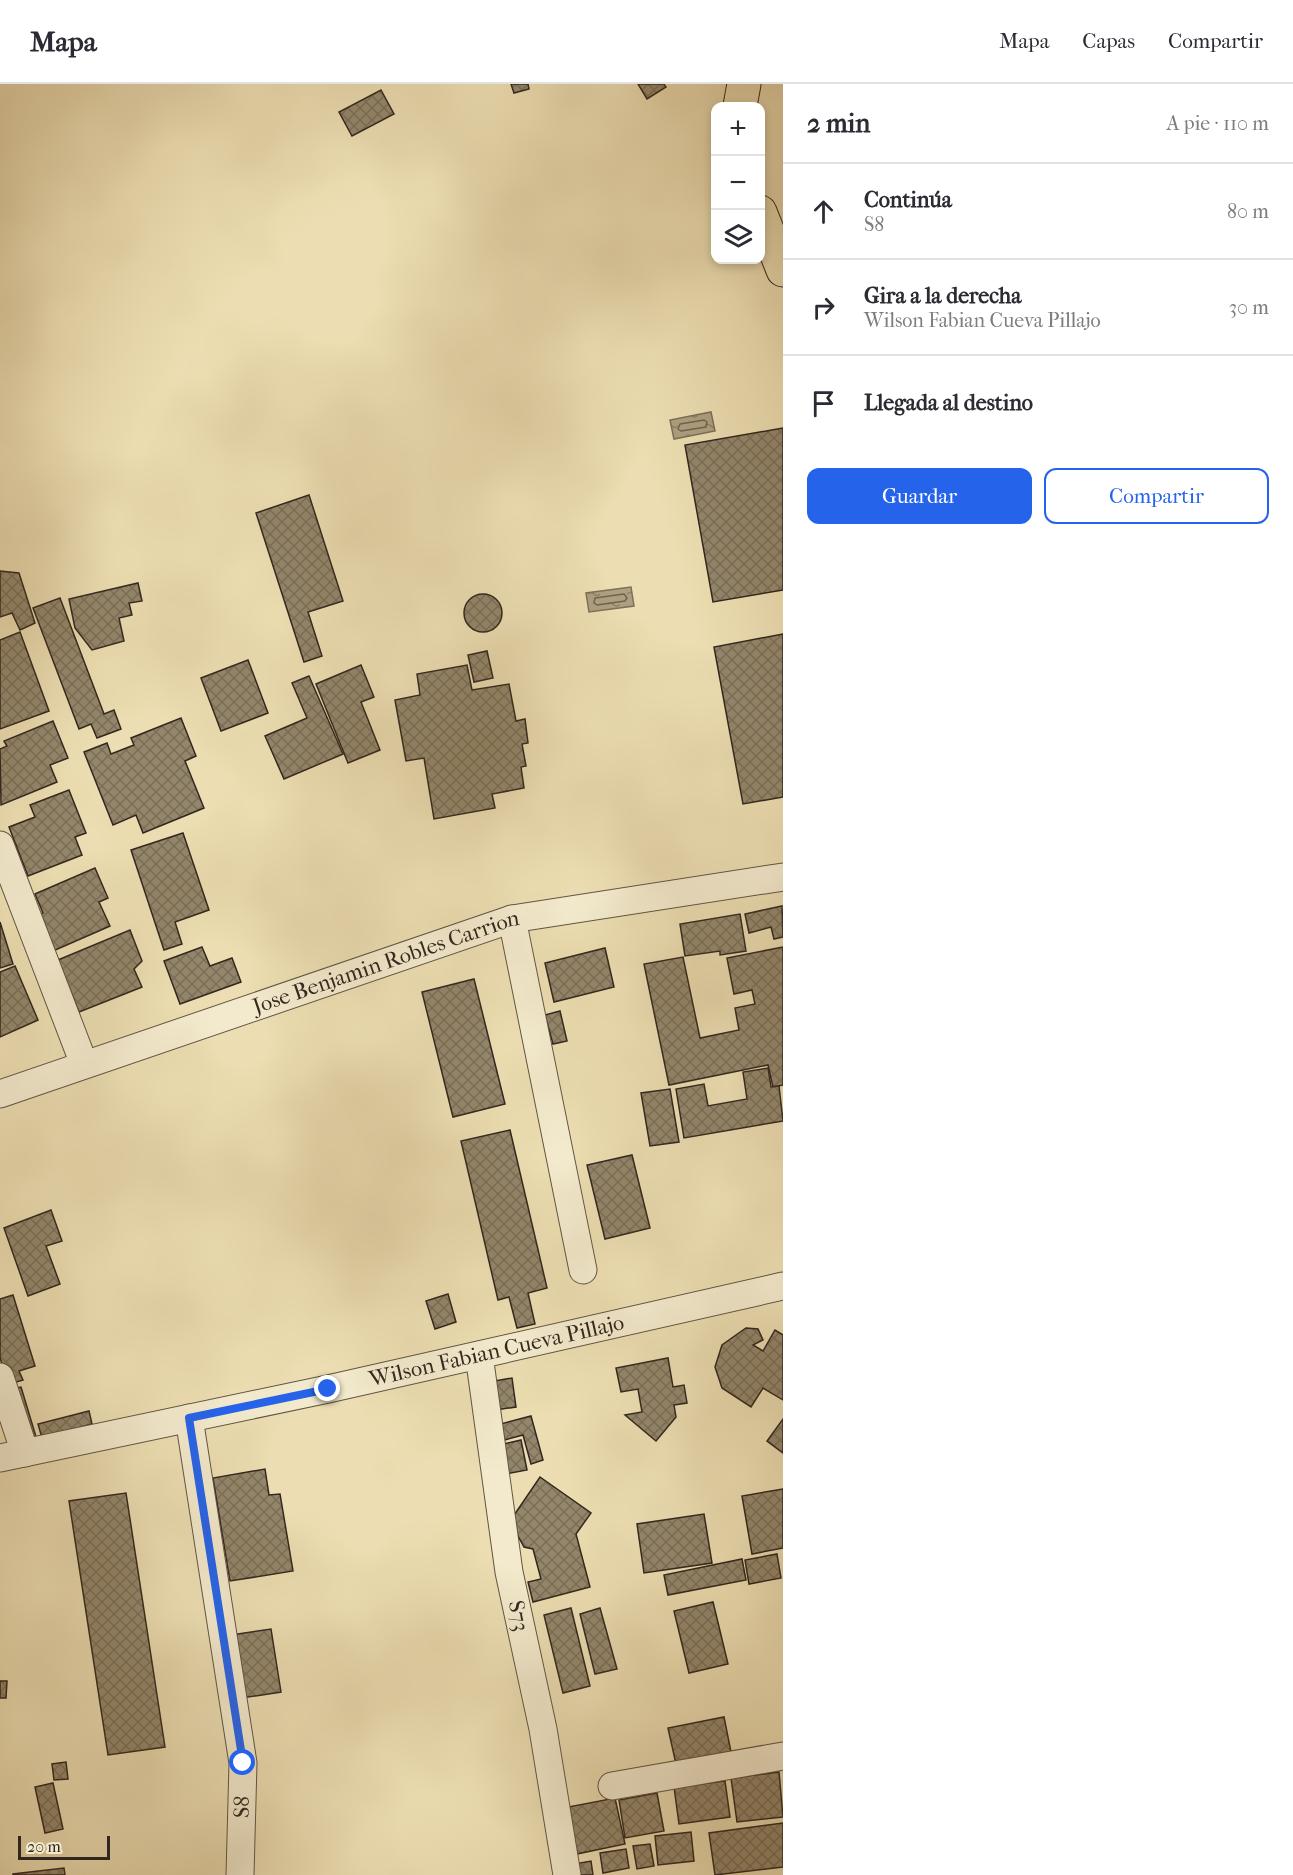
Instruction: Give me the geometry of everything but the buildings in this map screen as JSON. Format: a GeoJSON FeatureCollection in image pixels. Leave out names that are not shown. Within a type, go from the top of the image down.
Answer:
{"type":"FeatureCollection","features":[{"type":"Feature","properties":{"kind":"highway"},"geometry":{"type":"LineString","coordinates":[[741,102],[744,84]]}},
{"type":"Feature","properties":{"kind":"highway"},"geometry":{"type":"LineString","coordinates":[[765,207],[783,225]]}},
{"type":"Feature","properties":{"kind":"highway"},"geometry":{"type":"LineString","coordinates":[[765,225],[783,270]]}},
{"type":"Feature","properties":{"kind":"street"},"geometry":{"type":"LineString","coordinates":[[0,845],[84,1064]]}},
{"type":"Feature","properties":{"kind":"street","name":"Jose Benjamin Robles Carrion"},"geometry":{"type":"LineString","coordinates":[[0,1094],[512,919],[783,877]]}},
{"type":"Feature","properties":{"kind":"street"},"geometry":{"type":"LineString","coordinates":[[512,919],[584,1270]]}},
{"type":"Feature","properties":{"kind":"street","name":"Wilson Fabian Cueva Pillajo"},"geometry":{"type":"LineString","coordinates":[[13,1456],[479,1355],[783,1286]]}},
{"type":"Feature","properties":{"kind":"street","name":"S73"},"geometry":{"type":"LineString","coordinates":[[479,1355],[509,1572],[543,1729],[567,1875]]}},
{"type":"Feature","properties":{"kind":"street"},"geometry":{"type":"LineString","coordinates":[[0,1377],[13,1456]]}},
{"type":"Feature","properties":{"kind":"street","name":"S8"},"geometry":{"type":"LineString","coordinates":[[189,1418],[243,1763],[240,1875]]}},
{"type":"Feature","properties":{"kind":"street"},"geometry":{"type":"LineString","coordinates":[[612,1786],[783,1756]]}},
{"type":"Feature","properties":{"kind":"water"},"geometry":{"type":"Polygon","coordinates":[[[711,412],[715,431],[674,439],[670,420],[711,412]]]}},
{"type":"Feature","properties":{"kind":"water"},"geometry":{"type":"Polygon","coordinates":[[[631,587],[634,606],[589,612],[586,593],[631,587]]]}},
{"type":"Feature","properties":{"kind":"route"},"geometry":{"type":"LineString","coordinates":[[243,1763],[189,1418],[328,1389]]}}]}
